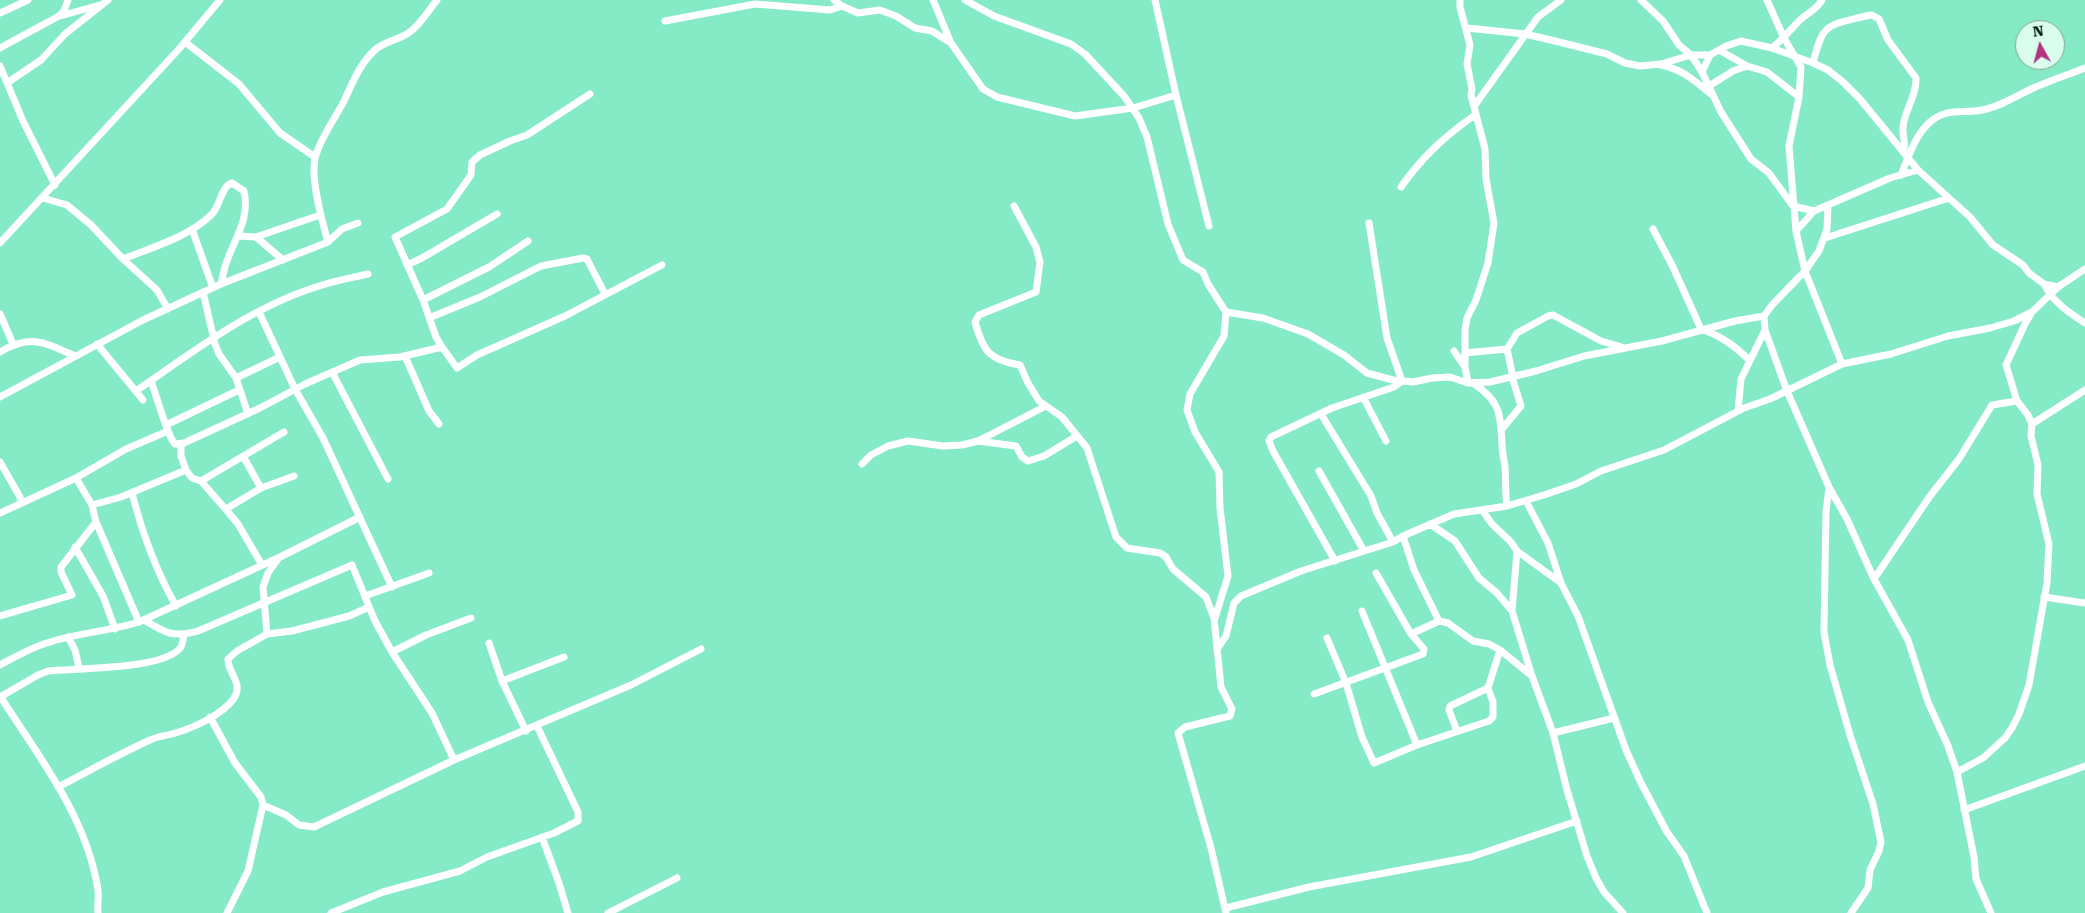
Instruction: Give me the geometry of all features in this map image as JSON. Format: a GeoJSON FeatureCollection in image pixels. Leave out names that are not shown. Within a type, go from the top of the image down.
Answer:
{"type":"FeatureCollection","features":[{"type":"Feature","properties":{"kind":"street"},"geometry":{"type":"LineString","coordinates":[[0,14],[28,0]]}},
{"type":"Feature","properties":{"kind":"street"},"geometry":{"type":"LineString","coordinates":[[0,48],[58,16],[64,11],[68,0]]}},
{"type":"Feature","properties":{"kind":"street"},"geometry":{"type":"LineString","coordinates":[[0,243],[55,186],[185,42],[220,0]]}},
{"type":"Feature","properties":{"kind":"street"},"geometry":{"type":"LineString","coordinates":[[328,242],[320,215],[316,191],[315,157],[326,131],[336,115],[354,77],[374,50],[386,42],[404,36],[411,31],[437,0]]}},
{"type":"Feature","properties":{"kind":"street"},"geometry":{"type":"LineString","coordinates":[[834,0],[858,13],[880,10],[896,16],[915,28],[932,31],[951,44]]}},
{"type":"Feature","properties":{"kind":"street"},"geometry":{"type":"LineString","coordinates":[[933,0],[951,44],[983,89],[997,97],[1075,116],[1133,108],[1176,95]]}},
{"type":"Feature","properties":{"kind":"street"},"geometry":{"type":"LineString","coordinates":[[965,0],[994,16],[1071,44],[1084,54],[1133,108],[1147,137],[1168,224],[1183,260],[1202,272],[1226,312],[1224,336],[1190,394],[1187,410],[1196,432],[1219,472],[1220,508],[1228,576],[1214,618]]}},
{"type":"Feature","properties":{"kind":"street"},"geometry":{"type":"LineString","coordinates":[[1155,0],[1176,95],[1209,226]]}},
{"type":"Feature","properties":{"kind":"street"},"geometry":{"type":"LineString","coordinates":[[1460,0],[1471,51],[1467,64],[1471,95],[1485,149],[1486,179],[1494,228],[1488,263],[1482,283],[1467,318],[1464,342],[1465,367]]}},
{"type":"Feature","properties":{"kind":"street"},"geometry":{"type":"LineString","coordinates":[[1475,105],[1538,17],[1561,0]]}},
{"type":"Feature","properties":{"kind":"street"},"geometry":{"type":"LineString","coordinates":[[1641,0],[1663,21],[1679,45],[1691,55],[1702,72],[1721,112],[1751,159],[1769,173],[1793,206],[1814,211]]}},
{"type":"Feature","properties":{"kind":"street"},"geometry":{"type":"LineString","coordinates":[[1767,0],[1784,38],[1796,56],[1801,68],[1799,97],[1789,146],[1796,230],[1804,271],[1842,364]]}},
{"type":"Feature","properties":{"kind":"street"},"geometry":{"type":"LineString","coordinates":[[1772,48],[1818,6],[1822,0]]}},
{"type":"Feature","properties":{"kind":"street"},"geometry":{"type":"LineString","coordinates":[[58,16],[107,2]]}},
{"type":"Feature","properties":{"kind":"street"},"geometry":{"type":"LineString","coordinates":[[4,79],[41,60],[65,34],[107,2]]}},
{"type":"Feature","properties":{"kind":"street"},"geometry":{"type":"LineString","coordinates":[[665,20],[755,4],[830,10],[842,6]]}},
{"type":"Feature","properties":{"kind":"street"},"geometry":{"type":"LineString","coordinates":[[1813,63],[1820,37],[1827,28],[1866,16],[1872,15],[1879,19],[1888,40],[1916,78],[1912,101],[1902,127],[1905,154],[1900,175]]}},
{"type":"Feature","properties":{"kind":"street"},"geometry":{"type":"LineString","coordinates":[[1467,28],[1525,34],[1607,54],[1632,66],[1661,64],[1691,55],[1710,55],[1741,41],[1772,48],[1813,63],[1828,70],[1860,99],[1918,170],[1970,216],[1993,245],[2023,265],[2029,273],[2044,284],[2058,287]]}},
{"type":"Feature","properties":{"kind":"street"},"geometry":{"type":"LineString","coordinates":[[185,42],[239,84],[280,133],[315,157]]}},
{"type":"Feature","properties":{"kind":"street"},"geometry":{"type":"LineString","coordinates":[[1719,50],[1747,66],[1767,72],[1799,97]]}},
{"type":"Feature","properties":{"kind":"street"},"geometry":{"type":"LineString","coordinates":[[1702,72],[1710,55]]}},
{"type":"Feature","properties":{"kind":"street"},"geometry":{"type":"LineString","coordinates":[[1801,68],[1806,60]]}},
{"type":"Feature","properties":{"kind":"street"},"geometry":{"type":"LineString","coordinates":[[1661,64],[1677,68],[1687,74],[1713,96]]}},
{"type":"Feature","properties":{"kind":"street"},"geometry":{"type":"LineString","coordinates":[[0,66],[4,79],[55,186]]}},
{"type":"Feature","properties":{"kind":"street"},"geometry":{"type":"LineString","coordinates":[[1709,86],[1733,71],[1747,66]]}},
{"type":"Feature","properties":{"kind":"street"},"geometry":{"type":"LineString","coordinates":[[1905,154],[1924,128],[1937,117],[1953,111],[1980,111],[2085,68]]}},
{"type":"Feature","properties":{"kind":"street"},"geometry":{"type":"LineString","coordinates":[[590,94],[527,135],[510,140],[480,155],[472,162],[471,175],[447,209],[395,237],[436,337],[457,368],[477,355],[565,316],[662,264]]}},
{"type":"Feature","properties":{"kind":"street"},"geometry":{"type":"LineString","coordinates":[[1401,187],[1426,155],[1475,115]]}},
{"type":"Feature","properties":{"kind":"street"},"geometry":{"type":"LineString","coordinates":[[1796,230],[1814,211],[1862,189],[1918,170]]}},
{"type":"Feature","properties":{"kind":"street"},"geometry":{"type":"LineString","coordinates":[[123,259],[192,230],[214,214],[226,187],[232,183],[244,192],[246,201],[245,218],[227,261],[222,284]]}},
{"type":"Feature","properties":{"kind":"street"},"geometry":{"type":"LineString","coordinates":[[43,198],[67,205],[91,225],[123,259],[157,290],[168,309]]}},
{"type":"Feature","properties":{"kind":"street"},"geometry":{"type":"LineString","coordinates":[[1825,238],[1949,198]]}},
{"type":"Feature","properties":{"kind":"street"},"geometry":{"type":"LineString","coordinates":[[1828,205],[1825,238],[1819,251],[1764,316],[1765,330],[1787,391],[1829,487],[1848,519],[1874,579],[1908,640],[1928,702],[1948,746],[1957,772],[1974,857],[1976,879],[1991,913]]}},
{"type":"Feature","properties":{"kind":"street"},"geometry":{"type":"LineString","coordinates":[[1014,206],[1036,247],[1040,262],[1036,292],[979,316],[975,322],[980,340],[991,356],[1020,365],[1028,383],[1044,406],[1062,417],[1087,448],[1116,536],[1127,548],[1160,553],[1166,557],[1173,569],[1206,597],[1214,618],[1221,687],[1232,709],[1230,716],[1185,727],[1178,733],[1211,848],[1226,911],[1299,889],[1471,856],[1577,821]]}},
{"type":"Feature","properties":{"kind":"street"},"geometry":{"type":"LineString","coordinates":[[407,265],[497,214]]}},
{"type":"Feature","properties":{"kind":"street"},"geometry":{"type":"LineString","coordinates":[[239,236],[256,237],[320,215]]}},
{"type":"Feature","properties":{"kind":"street"},"geometry":{"type":"LineString","coordinates":[[0,397],[97,344],[168,309],[222,284],[328,242],[342,229],[358,223]]}},
{"type":"Feature","properties":{"kind":"street"},"geometry":{"type":"LineString","coordinates":[[1368,223],[1387,338],[1402,381]]}},
{"type":"Feature","properties":{"kind":"street"},"geometry":{"type":"LineString","coordinates":[[1653,229],[1673,267],[1701,329],[1716,334],[1734,345],[1749,360]]}},
{"type":"Feature","properties":{"kind":"street"},"geometry":{"type":"LineString","coordinates":[[192,230],[213,288]]}},
{"type":"Feature","properties":{"kind":"street"},"geometry":{"type":"LineString","coordinates":[[256,237],[283,260]]}},
{"type":"Feature","properties":{"kind":"street"},"geometry":{"type":"LineString","coordinates":[[422,300],[489,267],[528,241]]}},
{"type":"Feature","properties":{"kind":"street"},"geometry":{"type":"LineString","coordinates":[[429,318],[480,296],[541,266],[583,258],[587,259],[606,294]]}},
{"type":"Feature","properties":{"kind":"street"},"geometry":{"type":"LineString","coordinates":[[1217,649],[1226,636],[1234,603],[1241,596],[1301,571],[1393,542],[1454,514],[1507,506],[1561,490],[1601,471],[1664,450],[1738,411],[1787,391],[1842,364],[1891,354],[1948,336],[1990,328],[2014,321],[2032,312],[2058,287],[2085,269]]}},
{"type":"Feature","properties":{"kind":"street"},"geometry":{"type":"LineString","coordinates":[[136,391],[213,338],[259,312],[315,287],[368,274]]}},
{"type":"Feature","properties":{"kind":"street"},"geometry":{"type":"LineString","coordinates":[[2044,284],[2050,295],[2062,307],[2085,323]]}},
{"type":"Feature","properties":{"kind":"street"},"geometry":{"type":"LineString","coordinates":[[203,292],[213,338],[219,354],[236,378],[248,414]]}},
{"type":"Feature","properties":{"kind":"street"},"geometry":{"type":"LineString","coordinates":[[259,312],[295,389],[323,438],[392,587]]}},
{"type":"Feature","properties":{"kind":"street"},"geometry":{"type":"LineString","coordinates":[[1226,312],[1263,318],[1308,334],[1344,355],[1367,373],[1413,382],[1450,377],[1470,383],[1483,390],[1493,401],[1500,414],[1504,490],[1507,506]]}},
{"type":"Feature","properties":{"kind":"street"},"geometry":{"type":"LineString","coordinates":[[1957,772],[1983,758],[2012,728],[2029,685],[2044,597],[2049,544],[2037,494],[2038,465],[2032,436],[2032,424],[2016,401],[2006,364],[2032,312]]}},
{"type":"Feature","properties":{"kind":"street"},"geometry":{"type":"LineString","coordinates":[[0,314],[14,344]]}},
{"type":"Feature","properties":{"kind":"street"},"geometry":{"type":"LineString","coordinates":[[1502,429],[1521,406],[1507,349],[1517,333],[1553,315],[1601,341],[1625,348]]}},
{"type":"Feature","properties":{"kind":"street"},"geometry":{"type":"LineString","coordinates":[[1470,383],[1490,382],[1513,377],[1584,356],[1662,341],[1735,320],[1764,316]]}},
{"type":"Feature","properties":{"kind":"street"},"geometry":{"type":"LineString","coordinates":[[1738,411],[1741,379],[1765,330]]}},
{"type":"Feature","properties":{"kind":"street"},"geometry":{"type":"LineString","coordinates":[[0,352],[14,344],[32,340],[75,356]]}},
{"type":"Feature","properties":{"kind":"street"},"geometry":{"type":"LineString","coordinates":[[97,344],[143,400]]}},
{"type":"Feature","properties":{"kind":"street"},"geometry":{"type":"LineString","coordinates":[[150,381],[173,442],[181,444],[360,360],[383,360],[442,347]]}},
{"type":"Feature","properties":{"kind":"street"},"geometry":{"type":"LineString","coordinates":[[1470,383],[1465,367],[1454,351],[1466,355],[1507,349]]}},
{"type":"Feature","properties":{"kind":"street"},"geometry":{"type":"LineString","coordinates":[[405,356],[429,411],[439,424]]}},
{"type":"Feature","properties":{"kind":"street"},"geometry":{"type":"LineString","coordinates":[[236,378],[280,357]]}},
{"type":"Feature","properties":{"kind":"street"},"geometry":{"type":"LineString","coordinates":[[332,372],[388,479]]}},
{"type":"Feature","properties":{"kind":"street"},"geometry":{"type":"LineString","coordinates":[[1335,561],[1269,441],[1271,437],[1321,414],[1394,387],[1402,381]]}},
{"type":"Feature","properties":{"kind":"street"},"geometry":{"type":"LineString","coordinates":[[1483,390],[1490,382]]}},
{"type":"Feature","properties":{"kind":"street"},"geometry":{"type":"LineString","coordinates":[[0,513],[76,478],[126,449],[239,390]]}},
{"type":"Feature","properties":{"kind":"street"},"geometry":{"type":"LineString","coordinates":[[2032,424],[2085,390]]}},
{"type":"Feature","properties":{"kind":"street"},"geometry":{"type":"LineString","coordinates":[[1363,397],[1386,441]]}},
{"type":"Feature","properties":{"kind":"street"},"geometry":{"type":"LineString","coordinates":[[1874,579],[1930,496],[1959,460],[1992,405],[2016,401]]}},
{"type":"Feature","properties":{"kind":"street"},"geometry":{"type":"LineString","coordinates":[[862,464],[871,455],[898,442],[908,441],[944,446],[962,445],[978,441],[1044,406]]}},
{"type":"Feature","properties":{"kind":"street"},"geometry":{"type":"LineString","coordinates":[[1321,414],[1372,496],[1377,513],[1393,542]]}},
{"type":"Feature","properties":{"kind":"street"},"geometry":{"type":"LineString","coordinates":[[1500,414],[1510,420]]}},
{"type":"Feature","properties":{"kind":"street"},"geometry":{"type":"LineString","coordinates":[[201,481],[284,432]]}},
{"type":"Feature","properties":{"kind":"street"},"geometry":{"type":"LineString","coordinates":[[978,441],[1016,446],[1022,457],[1028,461],[1044,456],[1077,436]]}},
{"type":"Feature","properties":{"kind":"street"},"geometry":{"type":"LineString","coordinates":[[181,444],[181,456],[186,470],[192,478],[201,481],[226,509],[238,524],[262,565]]}},
{"type":"Feature","properties":{"kind":"street"},"geometry":{"type":"LineString","coordinates":[[243,456],[261,488]]}},
{"type":"Feature","properties":{"kind":"street"},"geometry":{"type":"LineString","coordinates":[[0,462],[21,502]]}},
{"type":"Feature","properties":{"kind":"street"},"geometry":{"type":"LineString","coordinates":[[92,505],[132,493],[186,470]]}},
{"type":"Feature","properties":{"kind":"street"},"geometry":{"type":"LineString","coordinates":[[1319,471],[1364,551]]}},
{"type":"Feature","properties":{"kind":"street"},"geometry":{"type":"LineString","coordinates":[[226,509],[261,488],[294,476]]}},
{"type":"Feature","properties":{"kind":"street"},"geometry":{"type":"LineString","coordinates":[[0,479],[8,477]]}},
{"type":"Feature","properties":{"kind":"street"},"geometry":{"type":"LineString","coordinates":[[76,478],[92,505],[96,522],[141,621],[170,634],[184,635],[198,631],[352,564],[369,607],[392,652],[432,713],[454,760]]}},
{"type":"Feature","properties":{"kind":"street"},"geometry":{"type":"LineString","coordinates":[[1829,487],[1826,511],[1824,632],[1830,665],[1850,736],[1873,804],[1881,842],[1870,870],[1868,888],[1851,913]]}},
{"type":"Feature","properties":{"kind":"street"},"geometry":{"type":"LineString","coordinates":[[132,493],[139,519],[163,582],[176,606]]}},
{"type":"Feature","properties":{"kind":"street"},"geometry":{"type":"LineString","coordinates":[[1526,501],[1548,543],[1561,584],[1578,616],[1614,718],[1641,783],[1667,832],[1684,856],[1708,913]]}},
{"type":"Feature","properties":{"kind":"street"},"geometry":{"type":"LineString","coordinates":[[1482,510],[1517,551],[1561,584]]}},
{"type":"Feature","properties":{"kind":"street"},"geometry":{"type":"LineString","coordinates":[[0,665],[40,645],[68,637],[115,629],[141,621],[280,557],[360,517]]}},
{"type":"Feature","properties":{"kind":"street"},"geometry":{"type":"LineString","coordinates":[[0,616],[72,595],[60,570],[75,547],[96,522]]}},
{"type":"Feature","properties":{"kind":"street"},"geometry":{"type":"LineString","coordinates":[[1430,524],[1455,541],[1479,578],[1497,593],[1512,611]]}},
{"type":"Feature","properties":{"kind":"street"},"geometry":{"type":"LineString","coordinates":[[1404,536],[1414,570],[1439,621]]}},
{"type":"Feature","properties":{"kind":"street"},"geometry":{"type":"LineString","coordinates":[[75,547],[103,596],[115,629]]}},
{"type":"Feature","properties":{"kind":"street"},"geometry":{"type":"LineString","coordinates":[[1517,551],[1512,611],[1532,676],[1553,733],[1577,821],[1596,878],[1604,892],[1623,913]]}},
{"type":"Feature","properties":{"kind":"street"},"geometry":{"type":"LineString","coordinates":[[267,634],[264,581],[280,557]]}},
{"type":"Feature","properties":{"kind":"street"},"geometry":{"type":"LineString","coordinates":[[366,596],[429,573]]}},
{"type":"Feature","properties":{"kind":"street"},"geometry":{"type":"LineString","coordinates":[[1314,694],[1423,654],[1424,649],[1411,634],[1376,573]]}},
{"type":"Feature","properties":{"kind":"street"},"geometry":{"type":"LineString","coordinates":[[2044,597],[2085,603]]}},
{"type":"Feature","properties":{"kind":"street"},"geometry":{"type":"LineString","coordinates":[[58,786],[151,739],[194,727],[223,709],[234,698],[237,690],[237,683],[228,659],[267,634],[292,631],[349,616],[369,607]]}},
{"type":"Feature","properties":{"kind":"street"},"geometry":{"type":"LineString","coordinates":[[1362,611],[1417,745]]}},
{"type":"Feature","properties":{"kind":"street"},"geometry":{"type":"LineString","coordinates":[[392,652],[426,635],[471,618]]}},
{"type":"Feature","properties":{"kind":"street"},"geometry":{"type":"LineString","coordinates":[[1411,634],[1439,621],[1448,622],[1473,641],[1489,644],[1500,650],[1532,676]]}},
{"type":"Feature","properties":{"kind":"street"},"geometry":{"type":"LineString","coordinates":[[98,913],[98,891],[86,842],[58,786],[0,696],[38,674],[156,661],[177,650],[181,646],[184,635]]}},
{"type":"Feature","properties":{"kind":"street"},"geometry":{"type":"LineString","coordinates":[[68,637],[75,650],[79,668]]}},
{"type":"Feature","properties":{"kind":"street"},"geometry":{"type":"LineString","coordinates":[[1327,638],[1346,683],[1362,737],[1374,763],[1417,745],[1493,718],[1493,702],[1488,688],[1500,650]]}},
{"type":"Feature","properties":{"kind":"street"},"geometry":{"type":"LineString","coordinates":[[489,643],[502,681],[526,731]]}},
{"type":"Feature","properties":{"kind":"street"},"geometry":{"type":"LineString","coordinates":[[263,805],[286,815],[300,825],[314,827],[454,760],[631,685],[701,649]]}},
{"type":"Feature","properties":{"kind":"street"},"geometry":{"type":"LineString","coordinates":[[502,681],[564,658]]}},
{"type":"Feature","properties":{"kind":"street"},"geometry":{"type":"LineString","coordinates":[[1457,731],[1449,710],[1450,706],[1488,688]]}},
{"type":"Feature","properties":{"kind":"street"},"geometry":{"type":"LineString","coordinates":[[210,717],[235,763],[261,797],[263,805],[248,871],[227,913]]}},
{"type":"Feature","properties":{"kind":"street"},"geometry":{"type":"LineString","coordinates":[[1553,733],[1614,718]]}},
{"type":"Feature","properties":{"kind":"street"},"geometry":{"type":"LineString","coordinates":[[331,913],[383,892],[460,871],[488,857],[578,821],[579,817],[537,726]]}},
{"type":"Feature","properties":{"kind":"street"},"geometry":{"type":"LineString","coordinates":[[1964,810],[2085,766]]}},
{"type":"Feature","properties":{"kind":"street"},"geometry":{"type":"LineString","coordinates":[[542,837],[560,883],[568,913]]}},
{"type":"Feature","properties":{"kind":"street"},"geometry":{"type":"LineString","coordinates":[[608,913],[677,878]]}}]}
